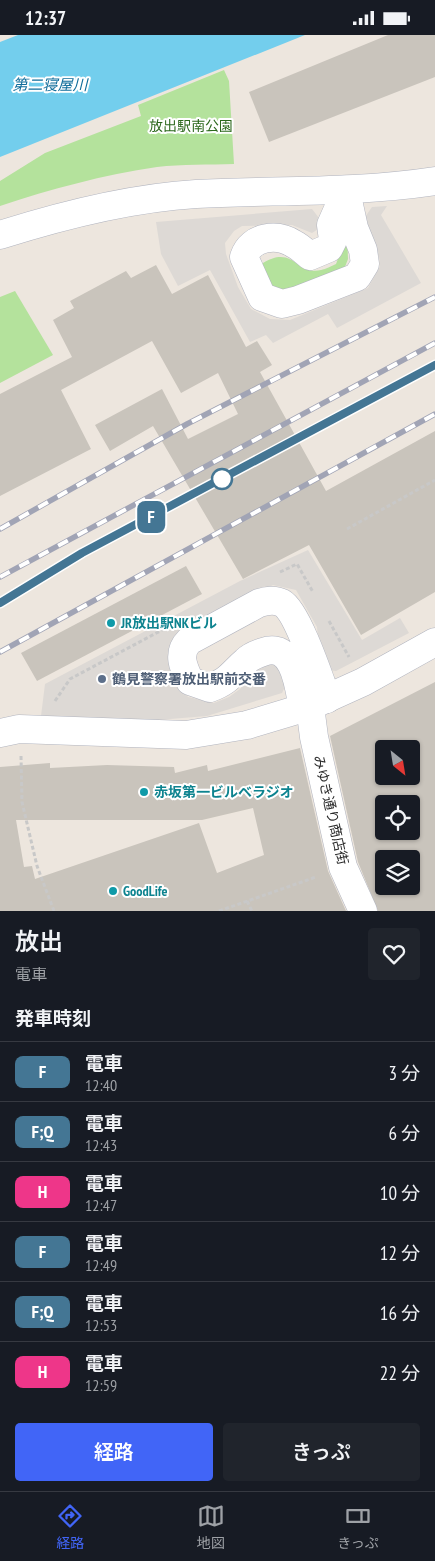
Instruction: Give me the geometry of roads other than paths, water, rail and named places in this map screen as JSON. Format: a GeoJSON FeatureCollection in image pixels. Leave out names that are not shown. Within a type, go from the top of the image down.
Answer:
{"type":"FeatureCollection","features":[{"type":"Feature","properties":{"kind":"street"},"geometry":{"type":"LineString","coordinates":[[0,235],[81,213],[194,194],[346,191],[435,181]]}},
{"type":"Feature","properties":{"kind":"street"},"geometry":{"type":"LineString","coordinates":[[346,191],[354,229],[365,264],[357,277],[298,300],[282,304],[262,297],[244,257],[246,250],[255,242],[273,237],[294,243],[310,255],[329,247],[333,240],[331,225],[346,191]]}},
{"type":"Feature","properties":{"kind":"street"},"geometry":{"type":"LineString","coordinates":[[273,601],[282,603],[287,607],[300,631],[313,704],[288,658],[277,650],[268,651],[246,660],[226,682],[210,688],[190,681],[182,659],[184,646],[189,641],[259,603],[273,601]]}},
{"type":"Feature","properties":{"kind":"street"},"geometry":{"type":"LineString","coordinates":[[0,733],[19,729],[186,735],[247,725],[313,704],[363,682],[435,642]]}},
{"type":"Feature","properties":{"kind":"street","name":"みゆき通り商店街"},"geometry":{"type":"LineString","coordinates":[[313,704],[314,737],[343,867],[363,911]]}},
{"type":"Feature","properties":{"kind":"water","name":"第二寝屋川"},"geometry":{"type":"Polygon","coordinates":[[[18,35],[305,35],[0,157],[0,42],[18,35]]]}},
{"type":"Feature","properties":{"kind":"railway"},"geometry":{"type":"LineString","coordinates":[[0,529],[187,424],[435,297]]}},
{"type":"Feature","properties":{"kind":"railway"},"geometry":{"type":"LineString","coordinates":[[0,577],[435,343]]}},
{"type":"Feature","properties":{"kind":"railway"},"geometry":{"type":"LineString","coordinates":[[0,603],[82,553],[435,365]]}},
{"type":"Feature","properties":{"kind":"railway"},"geometry":{"type":"LineString","coordinates":[[0,652],[435,414]]}},
{"type":"Feature","properties":{"kind":"train","name":"F"},"geometry":{"type":"LineString","coordinates":[[0,603],[82,553],[435,365]]}},
{"type":"Feature","properties":{"kind":"place","name":"JR放出駅NKビル"},"geometry":{"type":"Point","coordinates":[111,623]}},
{"type":"Feature","properties":{"kind":"place","name":"鶴見警察署放出駅前交番"},"geometry":{"type":"Point","coordinates":[102,679]}},
{"type":"Feature","properties":{"kind":"place","name":"赤坂第一ビルべラジオ"},"geometry":{"type":"Point","coordinates":[144,792]}},
{"type":"Feature","properties":{"kind":"place","name":"GoodLife"},"geometry":{"type":"Point","coordinates":[113,891]}},
{"type":"Feature","properties":{"kind":"park label","name":"放出駅南公園"},"geometry":{"type":"Point","coordinates":[191,126]}}]}
